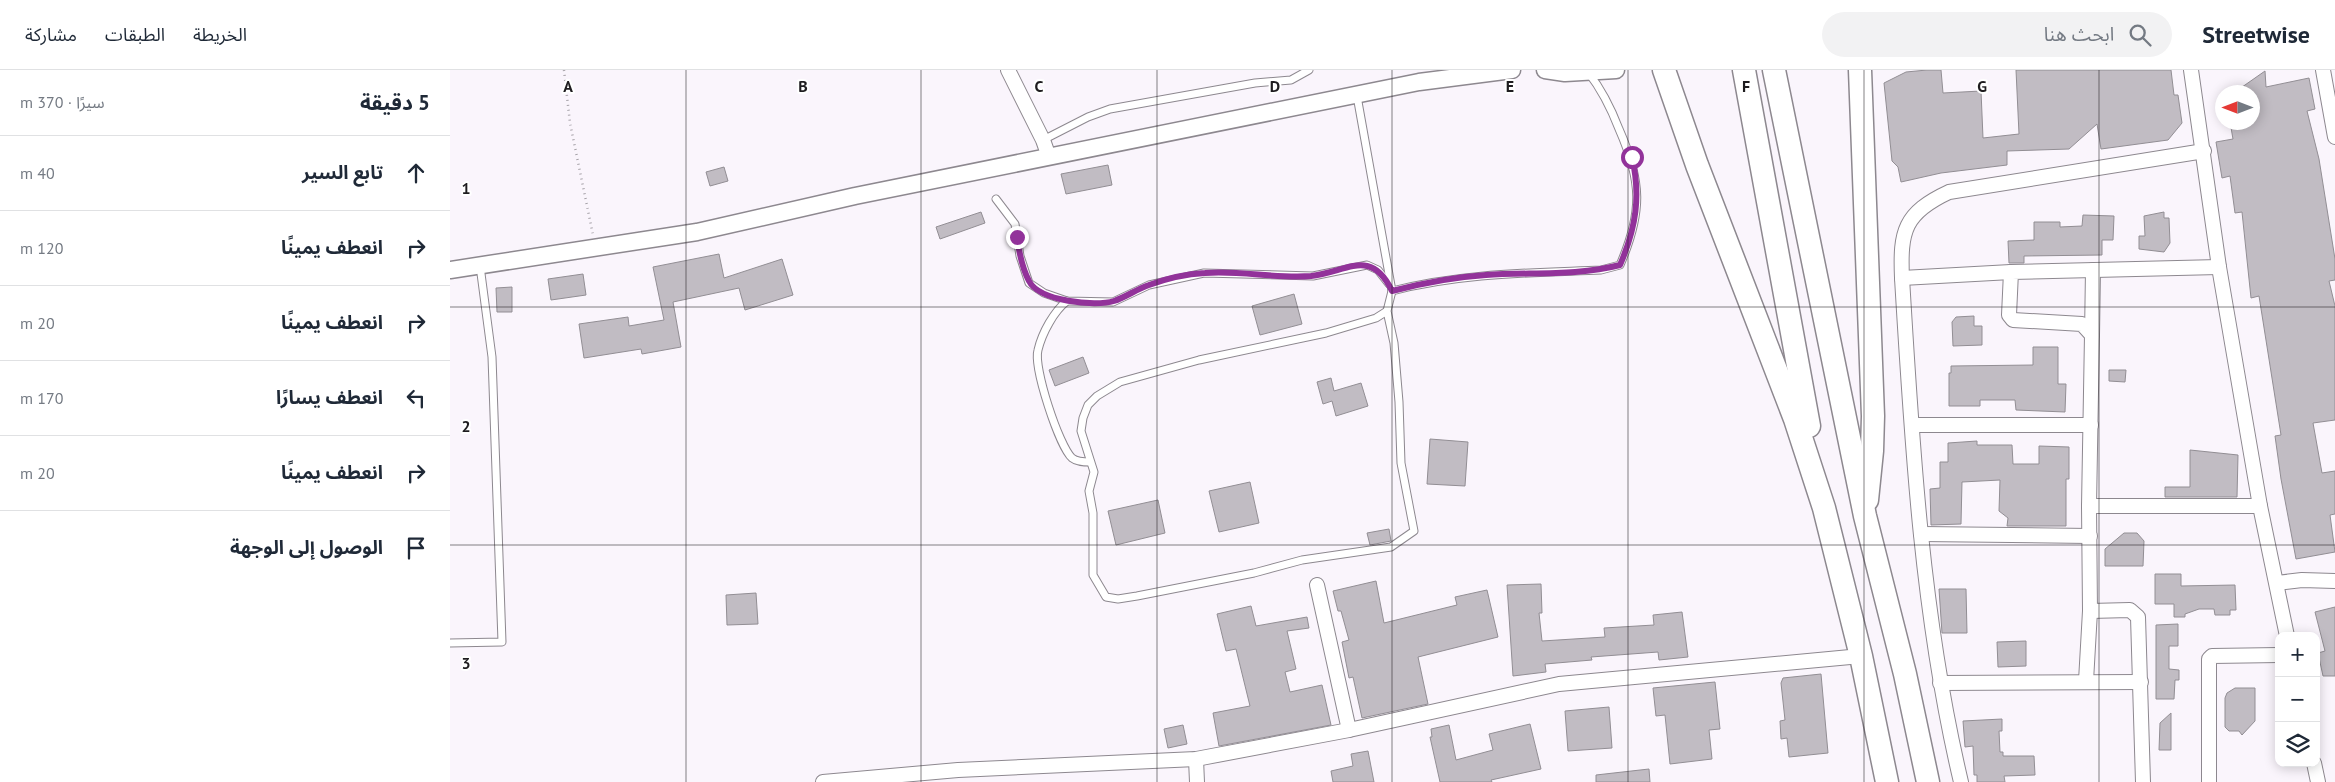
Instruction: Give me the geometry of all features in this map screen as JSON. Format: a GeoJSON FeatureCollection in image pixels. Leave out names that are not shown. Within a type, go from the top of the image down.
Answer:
{"type":"FeatureCollection","features":[{"type":"Feature","properties":{"kind":"highway"},"geometry":{"type":"LineString","coordinates":[[1664,70],[1697,165],[1795,419],[1824,508]]}},
{"type":"Feature","properties":{"kind":"highway"},"geometry":{"type":"LineString","coordinates":[[1860,70],[1872,416],[1870,484],[1864,516]]}},
{"type":"Feature","properties":{"kind":"highway"},"geometry":{"type":"LineString","coordinates":[[1775,76],[1864,516],[1905,674],[1928,782]]}},
{"type":"Feature","properties":{"kind":"highway"},"geometry":{"type":"LineString","coordinates":[[1745,77],[1824,508],[1861,656],[1887,782]]}},
{"type":"Feature","properties":{"kind":"street"},"geometry":{"type":"LineString","coordinates":[[1008,70],[1049,157]]}},
{"type":"Feature","properties":{"kind":"street"},"geometry":{"type":"LineString","coordinates":[[450,270],[697,232],[855,196],[1419,82],[1512,70]]}},
{"type":"Feature","properties":{"kind":"street"},"geometry":{"type":"LineString","coordinates":[[1545,70],[1565,73],[1616,70]]}},
{"type":"Feature","properties":{"kind":"street"},"geometry":{"type":"LineString","coordinates":[[2191,70],[2204,150],[2219,267],[2260,506],[2286,632]]}},
{"type":"Feature","properties":{"kind":"street"},"geometry":{"type":"LineString","coordinates":[[2323,70],[2335,137]]}},
{"type":"Feature","properties":{"kind":"street"},"geometry":{"type":"LineString","coordinates":[[1960,782],[1940,683],[1921,534],[1902,278],[1901,257],[1906,226],[1916,212],[1929,201],[1949,192],[2204,150]]}},
{"type":"Feature","properties":{"kind":"street"},"geometry":{"type":"LineString","coordinates":[[1902,278],[2011,272],[2219,267]]}},
{"type":"Feature","properties":{"kind":"street"},"geometry":{"type":"LineString","coordinates":[[2086,682],[2090,611],[2089,506],[2093,270]]}},
{"type":"Feature","properties":{"kind":"street"},"geometry":{"type":"LineString","coordinates":[[2011,272],[2009,316],[2013,320],[2082,324],[2092,335]]}},
{"type":"Feature","properties":{"kind":"street"},"geometry":{"type":"LineString","coordinates":[[1913,425],[2090,426]]}},
{"type":"Feature","properties":{"kind":"street"},"geometry":{"type":"LineString","coordinates":[[2089,506],[2260,506]]}},
{"type":"Feature","properties":{"kind":"street"},"geometry":{"type":"LineString","coordinates":[[1921,534],[2090,536]]}},
{"type":"Feature","properties":{"kind":"street"},"geometry":{"type":"LineString","coordinates":[[2277,583],[2302,580],[2335,581]]}},
{"type":"Feature","properties":{"kind":"street"},"geometry":{"type":"LineString","coordinates":[[1317,585],[1348,730]]}},
{"type":"Feature","properties":{"kind":"street"},"geometry":{"type":"LineString","coordinates":[[2090,611],[2130,610],[2138,617],[2143,782]]}},
{"type":"Feature","properties":{"kind":"street"},"geometry":{"type":"LineString","coordinates":[[2209,782],[2207,664],[2209,660],[2212,656],[2275,655]]}},
{"type":"Feature","properties":{"kind":"street"},"geometry":{"type":"LineString","coordinates":[[823,782],[959,776],[1196,759],[1348,730],[1559,684],[1861,656]]}},
{"type":"Feature","properties":{"kind":"street"},"geometry":{"type":"LineString","coordinates":[[1940,683],[2141,682]]}},
{"type":"Feature","properties":{"kind":"street"},"geometry":{"type":"LineString","coordinates":[[1196,759],[1197,782]]}},
{"type":"Feature","properties":{"kind":"street"},"geometry":{"type":"LineString","coordinates":[[2315,767],[2318,782]]}},
{"type":"Feature","properties":{"kind":"lane"},"geometry":{"type":"LineString","coordinates":[[1042,140],[1088,117],[1110,109],[1255,83],[1291,80],[1309,70]]}},
{"type":"Feature","properties":{"kind":"lane"},"geometry":{"type":"LineString","coordinates":[[1392,291],[1428,282],[1457,278],[1601,270],[1620,265],[1629,245],[1634,223],[1638,182],[1632,157],[1616,120],[1601,89],[1588,72]]}},
{"type":"Feature","properties":{"kind":"lane"},"geometry":{"type":"LineString","coordinates":[[1356,95],[1392,291],[1387,311],[1394,343],[1399,402],[1400,463],[1414,531],[1391,547],[1302,560],[1245,575],[1137,596],[1118,599],[1106,597],[1093,574],[1093,512],[1089,491],[1094,472],[1081,431],[1088,405],[1097,396],[1120,382],[1199,360],[1326,333],[1376,318],[1387,311]]}},
{"type":"Feature","properties":{"kind":"lane"},"geometry":{"type":"LineString","coordinates":[[996,199],[1015,224],[1020,256],[1029,283],[1044,294],[1067,301],[1113,302],[1149,285],[1204,273],[1312,276],[1367,265],[1378,270],[1387,280],[1392,291]]}},
{"type":"Feature","properties":{"kind":"lane"},"geometry":{"type":"LineString","coordinates":[[450,643],[502,642],[492,357],[480,266]]}},
{"type":"Feature","properties":{"kind":"lane"},"geometry":{"type":"LineString","coordinates":[[1067,301],[1058,308],[1037,350],[1038,370],[1061,440],[1072,458],[1082,462],[1090,462]]}},
{"type":"Feature","properties":{"kind":"path"},"geometry":{"type":"LineString","coordinates":[[564,70],[570,123],[596,248]]}},
{"type":"Feature","properties":{"kind":"building"},"geometry":{"type":"Polygon","coordinates":[[[1941,70],[1943,93],[1981,91],[1983,138],[2019,134],[2016,70],[2171,70],[2174,95],[2178,95],[2182,123],[2168,140],[2101,149],[2097,124],[2069,149],[2007,151],[2007,165],[1941,173],[1901,182],[1898,167],[1892,161],[1884,83],[1906,72],[1941,70]]]}},
{"type":"Feature","properties":{"kind":"building"},"geometry":{"type":"Polygon","coordinates":[[[2265,71],[2266,87],[2309,78],[2315,109],[2307,111],[2319,159],[2335,259],[2335,280],[2329,281],[2335,306],[2335,420],[2313,423],[2322,473],[2335,471],[2335,514],[2330,515],[2335,552],[2296,559],[2281,479],[2275,436],[2281,435],[2259,296],[2251,298],[2242,212],[2235,213],[2230,176],[2222,178],[2216,142],[2233,139],[2231,130],[2260,130],[2260,85],[2245,85],[2265,71]]]}},
{"type":"Feature","properties":{"kind":"building"},"geometry":{"type":"Polygon","coordinates":[[[1108,165],[1112,185],[1066,194],[1061,174],[1108,165]]]}},
{"type":"Feature","properties":{"kind":"building"},"geometry":{"type":"Polygon","coordinates":[[[724,167],[728,181],[710,186],[706,172],[724,167]]]}},
{"type":"Feature","properties":{"kind":"building"},"geometry":{"type":"Polygon","coordinates":[[[981,212],[985,223],[940,239],[936,227],[981,212]]]}},
{"type":"Feature","properties":{"kind":"building"},"geometry":{"type":"Polygon","coordinates":[[[2164,212],[2164,218],[2169,218],[2170,243],[2164,252],[2139,249],[2139,236],[2145,236],[2144,216],[2164,212]]]}},
{"type":"Feature","properties":{"kind":"building"},"geometry":{"type":"Polygon","coordinates":[[[2083,215],[2114,216],[2113,240],[2102,240],[2102,255],[2024,256],[2024,263],[2009,263],[2008,241],[2034,240],[2034,222],[2060,222],[2060,227],[2082,226],[2083,215]]]}},
{"type":"Feature","properties":{"kind":"building"},"geometry":{"type":"Polygon","coordinates":[[[719,254],[724,278],[782,259],[793,295],[745,310],[739,288],[673,302],[681,347],[642,354],[641,349],[584,358],[579,324],[628,317],[629,326],[664,320],[653,267],[719,254]]]}},
{"type":"Feature","properties":{"kind":"building"},"geometry":{"type":"Polygon","coordinates":[[[583,274],[586,295],[551,300],[548,279],[583,274]]]}},
{"type":"Feature","properties":{"kind":"building"},"geometry":{"type":"Polygon","coordinates":[[[512,287],[512,312],[497,312],[496,288],[512,287]]]}},
{"type":"Feature","properties":{"kind":"building"},"geometry":{"type":"Polygon","coordinates":[[[1294,294],[1302,324],[1260,335],[1252,306],[1294,294]]]}},
{"type":"Feature","properties":{"kind":"building"},"geometry":{"type":"Polygon","coordinates":[[[1974,316],[1974,326],[1982,326],[1982,345],[1953,346],[1952,322],[1956,317],[1974,316]]]}},
{"type":"Feature","properties":{"kind":"building"},"geometry":{"type":"Polygon","coordinates":[[[2033,347],[2058,347],[2058,384],[2066,384],[2065,412],[2016,410],[2015,400],[1980,400],[1980,406],[1949,406],[1949,373],[1951,373],[1951,366],[2033,365],[2033,347]]]}},
{"type":"Feature","properties":{"kind":"building"},"geometry":{"type":"Polygon","coordinates":[[[1083,357],[1089,373],[1055,386],[1049,370],[1083,357]]]}},
{"type":"Feature","properties":{"kind":"building"},"geometry":{"type":"Polygon","coordinates":[[[2109,370],[2126,370],[2125,382],[2109,381],[2109,370]]]}},
{"type":"Feature","properties":{"kind":"building"},"geometry":{"type":"Polygon","coordinates":[[[1331,378],[1334,391],[1361,383],[1368,406],[1336,416],[1332,401],[1323,404],[1317,382],[1331,378]]]}},
{"type":"Feature","properties":{"kind":"building"},"geometry":{"type":"Polygon","coordinates":[[[1430,439],[1468,442],[1465,486],[1427,484],[1430,439]]]}},
{"type":"Feature","properties":{"kind":"building"},"geometry":{"type":"Polygon","coordinates":[[[1977,441],[1977,445],[2012,445],[2013,464],[2039,464],[2039,446],[2069,447],[2069,479],[2066,479],[2066,526],[2007,526],[2008,518],[1999,511],[2000,480],[1962,482],[1961,524],[1931,525],[1930,489],[1940,488],[1940,462],[1948,462],[1948,443],[1977,441]]]}},
{"type":"Feature","properties":{"kind":"building"},"geometry":{"type":"Polygon","coordinates":[[[2190,450],[2238,455],[2237,497],[2165,497],[2165,487],[2190,487],[2190,450]]]}},
{"type":"Feature","properties":{"kind":"building"},"geometry":{"type":"Polygon","coordinates":[[[1250,482],[1259,523],[1219,532],[1209,491],[1250,482]]]}},
{"type":"Feature","properties":{"kind":"building"},"geometry":{"type":"Polygon","coordinates":[[[1158,500],[1165,533],[1116,545],[1108,511],[1158,500]]]}},
{"type":"Feature","properties":{"kind":"building"},"geometry":{"type":"Polygon","coordinates":[[[1389,529],[1391,541],[1370,545],[1367,533],[1389,529]]]}},
{"type":"Feature","properties":{"kind":"building"},"geometry":{"type":"Polygon","coordinates":[[[2124,533],[2137,533],[2144,541],[2143,566],[2105,566],[2105,549],[2124,533]]]}},
{"type":"Feature","properties":{"kind":"building"},"geometry":{"type":"Polygon","coordinates":[[[2155,574],[2181,574],[2181,586],[2235,585],[2236,610],[2230,610],[2230,615],[2215,615],[2214,609],[2199,609],[2185,614],[2185,617],[2174,617],[2174,604],[2155,604],[2155,574]]]}},
{"type":"Feature","properties":{"kind":"building"},"geometry":{"type":"Polygon","coordinates":[[[1376,581],[1384,623],[1457,605],[1455,597],[1487,590],[1498,637],[1418,657],[1428,704],[1362,718],[1353,677],[1349,678],[1342,642],[1349,640],[1333,591],[1376,581]]]}},
{"type":"Feature","properties":{"kind":"building"},"geometry":{"type":"Polygon","coordinates":[[[1541,584],[1542,613],[1539,613],[1542,641],[1605,637],[1604,628],[1654,625],[1653,615],[1682,612],[1688,657],[1659,660],[1658,652],[1591,657],[1592,660],[1545,664],[1546,672],[1513,676],[1507,585],[1541,584]]]}},
{"type":"Feature","properties":{"kind":"building"},"geometry":{"type":"Polygon","coordinates":[[[1939,589],[1966,589],[1967,633],[1942,633],[1939,589]]]}},
{"type":"Feature","properties":{"kind":"building"},"geometry":{"type":"Polygon","coordinates":[[[756,593],[758,624],[727,625],[726,595],[756,593]]]}},
{"type":"Feature","properties":{"kind":"building"},"geometry":{"type":"Polygon","coordinates":[[[1251,606],[1256,626],[1307,617],[1309,628],[1287,631],[1296,669],[1285,672],[1290,692],[1322,685],[1331,725],[1219,746],[1213,713],[1250,706],[1236,649],[1226,651],[1217,614],[1251,606]]]}},
{"type":"Feature","properties":{"kind":"building"},"geometry":{"type":"Polygon","coordinates":[[[2335,607],[2335,676],[2323,676],[2320,652],[2325,651],[2315,612],[2335,607]]]}},
{"type":"Feature","properties":{"kind":"building"},"geometry":{"type":"Polygon","coordinates":[[[2178,624],[2178,646],[2169,646],[2169,669],[2179,670],[2179,680],[2175,680],[2174,699],[2156,699],[2156,625],[2178,624]]]}},
{"type":"Feature","properties":{"kind":"building"},"geometry":{"type":"Polygon","coordinates":[[[2026,641],[2026,666],[1998,667],[1997,642],[2026,641]]]}},
{"type":"Feature","properties":{"kind":"building"},"geometry":{"type":"Polygon","coordinates":[[[1821,674],[1828,753],[1789,757],[1787,738],[1781,739],[1780,721],[1785,720],[1781,683],[1783,678],[1821,674]]]}},
{"type":"Feature","properties":{"kind":"building"},"geometry":{"type":"Polygon","coordinates":[[[1715,682],[1720,729],[1709,730],[1712,759],[1670,764],[1665,715],[1656,716],[1653,688],[1715,682]]]}},
{"type":"Feature","properties":{"kind":"building"},"geometry":{"type":"Polygon","coordinates":[[[2235,688],[2255,688],[2255,721],[2242,735],[2239,731],[2229,731],[2225,727],[2225,698],[2227,693],[2235,688]]]}},
{"type":"Feature","properties":{"kind":"building"},"geometry":{"type":"Polygon","coordinates":[[[1609,707],[1612,748],[1568,751],[1565,711],[1609,707]]]}},
{"type":"Feature","properties":{"kind":"building"},"geometry":{"type":"Polygon","coordinates":[[[2171,713],[2171,750],[2159,750],[2160,723],[2171,713]]]}},
{"type":"Feature","properties":{"kind":"building"},"geometry":{"type":"Polygon","coordinates":[[[2002,719],[2002,731],[1999,731],[2000,752],[2003,752],[2003,756],[2034,756],[2035,775],[2004,776],[2005,782],[1977,782],[1977,775],[1974,775],[1973,746],[1965,747],[1963,721],[2002,719]]]}},
{"type":"Feature","properties":{"kind":"building"},"geometry":{"type":"Polygon","coordinates":[[[1530,724],[1541,769],[1491,780],[1492,782],[1440,782],[1430,737],[1432,737],[1431,729],[1449,725],[1456,760],[1493,750],[1489,734],[1530,724]]]}},
{"type":"Feature","properties":{"kind":"building"},"geometry":{"type":"Polygon","coordinates":[[[1183,725],[1187,744],[1168,748],[1164,729],[1183,725]]]}},
{"type":"Feature","properties":{"kind":"building"},"geometry":{"type":"Polygon","coordinates":[[[1368,751],[1374,782],[1333,782],[1331,771],[1353,766],[1351,754],[1368,751]]]}},
{"type":"Feature","properties":{"kind":"building"},"geometry":{"type":"Polygon","coordinates":[[[1649,769],[1650,782],[1596,782],[1596,775],[1649,769]]]}},
{"type":"Feature","properties":{"kind":"route"},"geometry":{"type":"LineString","coordinates":[[1017,237],[1020,256],[1029,283],[1044,294],[1067,301],[1113,302],[1149,285],[1204,273],[1312,276],[1367,265],[1378,270],[1387,280],[1392,291],[1428,282],[1486,275],[1601,270],[1620,265],[1629,245],[1634,223],[1638,182],[1632,157]]}}]}
